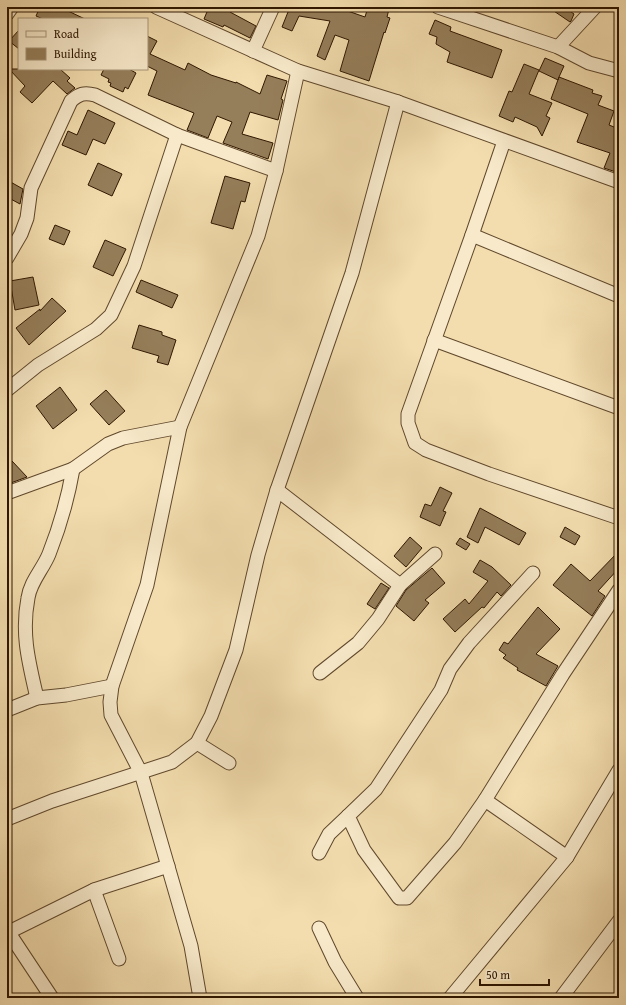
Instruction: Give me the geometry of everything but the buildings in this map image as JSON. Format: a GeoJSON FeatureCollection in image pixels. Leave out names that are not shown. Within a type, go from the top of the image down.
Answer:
{"type":"FeatureCollection","features":[{"type":"Feature","properties":{"kind":"street"},"geometry":{"type":"LineString","coordinates":[[7,14],[12,7]]}},
{"type":"Feature","properties":{"kind":"street"},"geometry":{"type":"LineString","coordinates":[[156,7],[298,71],[398,102],[619,182]]}},
{"type":"Feature","properties":{"kind":"street"},"geometry":{"type":"LineString","coordinates":[[253,51],[273,7]]}},
{"type":"Feature","properties":{"kind":"street"},"geometry":{"type":"LineString","coordinates":[[438,7],[471,12],[558,47],[589,62],[619,71]]}},
{"type":"Feature","properties":{"kind":"street"},"geometry":{"type":"LineString","coordinates":[[558,47],[595,7]]}},
{"type":"Feature","properties":{"kind":"street"},"geometry":{"type":"LineString","coordinates":[[200,998],[191,946],[141,774],[111,715],[110,702],[112,686],[147,584],[180,427],[258,236],[276,171],[298,71]]}},
{"type":"Feature","properties":{"kind":"street"},"geometry":{"type":"LineString","coordinates":[[7,258],[22,234],[27,218],[31,188],[41,164],[71,101],[79,94],[87,92],[95,95],[177,135],[276,171]]}},
{"type":"Feature","properties":{"kind":"street"},"geometry":{"type":"LineString","coordinates":[[7,819],[52,801],[141,774],[176,760],[197,743],[211,716],[236,650],[258,555],[277,490],[352,273],[398,102]]}},
{"type":"Feature","properties":{"kind":"street"},"geometry":{"type":"LineString","coordinates":[[7,390],[38,365],[96,330],[111,315],[134,266],[177,135]]}},
{"type":"Feature","properties":{"kind":"street"},"geometry":{"type":"LineString","coordinates":[[504,141],[408,414],[408,423],[415,443],[426,450],[489,474],[619,518]]}},
{"type":"Feature","properties":{"kind":"street"},"geometry":{"type":"LineString","coordinates":[[472,235],[619,296]]}},
{"type":"Feature","properties":{"kind":"street"},"geometry":{"type":"LineString","coordinates":[[434,340],[619,408]]}},
{"type":"Feature","properties":{"kind":"street"},"geometry":{"type":"LineString","coordinates":[[7,493],[73,468],[108,444],[123,438],[180,427]]}},
{"type":"Feature","properties":{"kind":"street"},"geometry":{"type":"LineString","coordinates":[[37,698],[27,656],[25,640],[28,597],[30,588],[48,555],[60,526],[73,468]]}},
{"type":"Feature","properties":{"kind":"street"},"geometry":{"type":"LineString","coordinates":[[277,490],[400,585]]}},
{"type":"Feature","properties":{"kind":"street"},"geometry":{"type":"LineString","coordinates":[[320,673],[358,643],[378,619],[400,585],[435,554]]}},
{"type":"Feature","properties":{"kind":"street"},"geometry":{"type":"LineString","coordinates":[[319,853],[328,834],[380,784],[441,690],[450,669],[469,644],[533,573]]}},
{"type":"Feature","properties":{"kind":"street"},"geometry":{"type":"LineString","coordinates":[[348,816],[364,850],[399,898],[407,898],[455,843],[485,800],[563,674],[619,590]]}},
{"type":"Feature","properties":{"kind":"street"},"geometry":{"type":"LineString","coordinates":[[7,710],[37,698],[59,696],[112,686]]}},
{"type":"Feature","properties":{"kind":"street"},"geometry":{"type":"LineString","coordinates":[[197,743],[229,764]]}},
{"type":"Feature","properties":{"kind":"street"},"geometry":{"type":"LineString","coordinates":[[450,998],[567,857],[619,770]]}},
{"type":"Feature","properties":{"kind":"street"},"geometry":{"type":"LineString","coordinates":[[485,800],[567,857]]}},
{"type":"Feature","properties":{"kind":"street"},"geometry":{"type":"LineString","coordinates":[[52,998],[8,931],[94,890],[168,866]]}},
{"type":"Feature","properties":{"kind":"street"},"geometry":{"type":"LineString","coordinates":[[94,890],[119,958]]}},
{"type":"Feature","properties":{"kind":"street"},"geometry":{"type":"LineString","coordinates":[[560,998],[619,921]]}},
{"type":"Feature","properties":{"kind":"street"},"geometry":{"type":"LineString","coordinates":[[319,928],[335,962],[357,998]]}}]}
